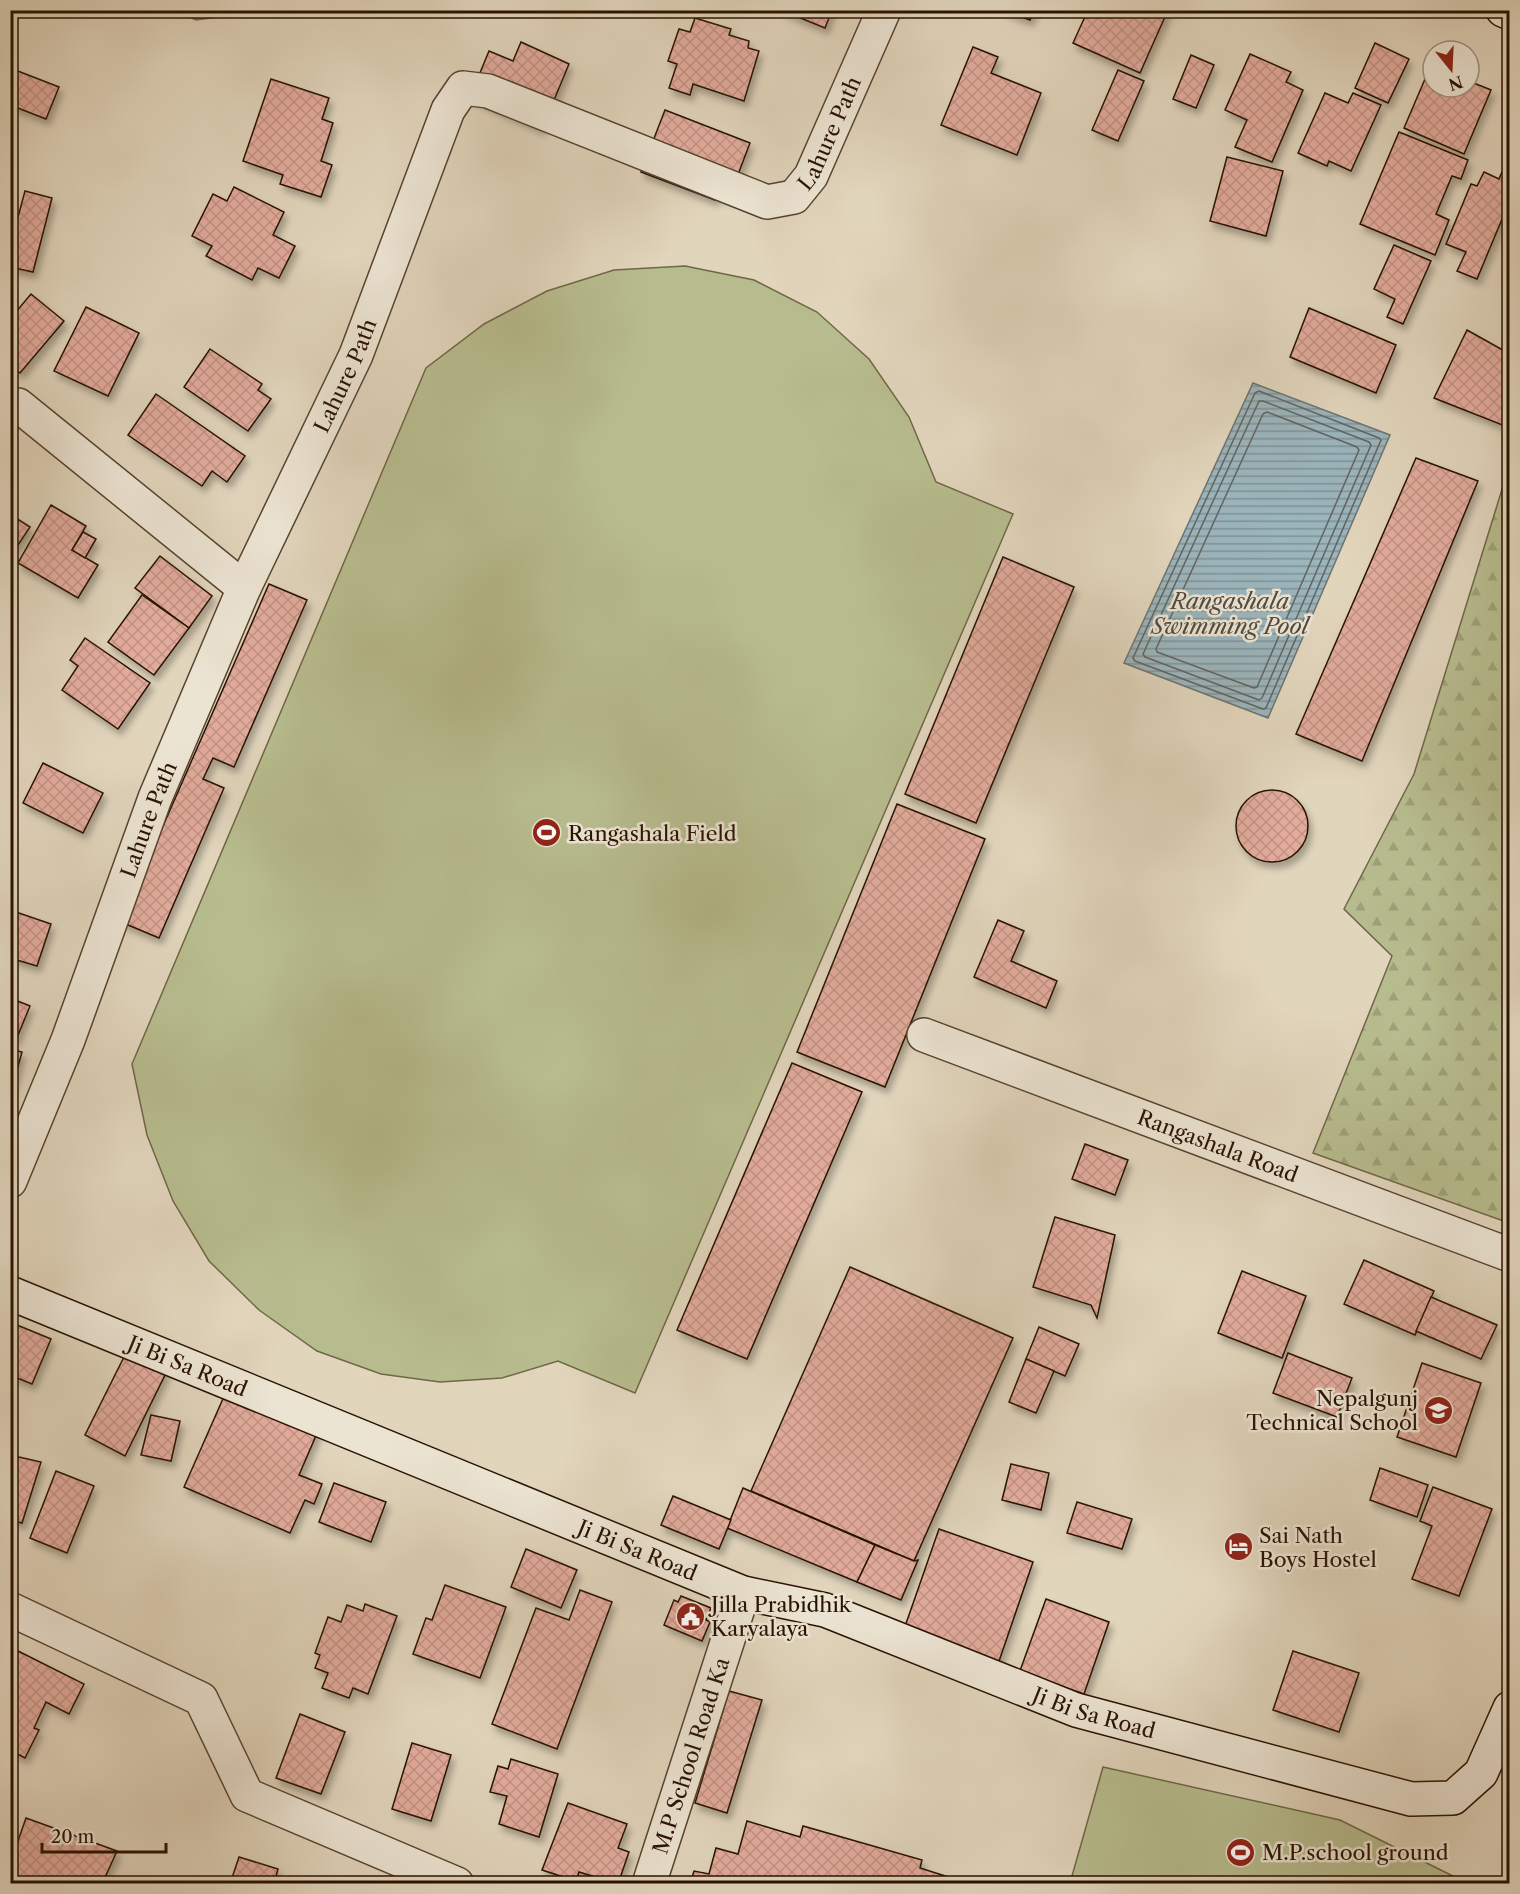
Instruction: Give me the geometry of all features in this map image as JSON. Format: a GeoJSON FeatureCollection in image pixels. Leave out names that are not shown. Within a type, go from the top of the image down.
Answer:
{"type":"FeatureCollection","features":[{"type":"Feature","properties":{"kind":"street","name":"Lahure Path"},"geometry":{"type":"LineString","coordinates":[[10,1181],[68,1040],[155,798],[244,588],[357,355],[448,110],[463,88],[488,91],[767,202],[794,197],[811,177],[884,10]]}},
{"type":"Feature","properties":{"kind":"street"},"geometry":{"type":"LineString","coordinates":[[1503,10],[1509,13]]}},
{"type":"Feature","properties":{"kind":"street"},"geometry":{"type":"LineString","coordinates":[[18,405],[244,588]]}},
{"type":"Feature","properties":{"kind":"street","name":"Rangashala Road"},"geometry":{"type":"LineString","coordinates":[[924,1035],[1509,1255]]}},
{"type":"Feature","properties":{"kind":"street","name":"Ji Bi Sa Road"},"geometry":{"type":"LineString","coordinates":[[10,1293],[743,1593],[825,1610],[1076,1710],[1411,1799],[1453,1798],[1481,1773],[1509,1708]]}},
{"type":"Feature","properties":{"kind":"street","name":"M.P School Road Ka"},"geometry":{"type":"LineString","coordinates":[[649,1884],[743,1593]]}},
{"type":"Feature","properties":{"kind":"street"},"geometry":{"type":"LineString","coordinates":[[10,1610],[201,1699],[246,1795],[457,1884]]}},
{"type":"Feature","properties":{"kind":"green space"},"geometry":{"type":"Polygon","coordinates":[[[685,266],[754,280],[817,312],[869,359],[909,417],[936,482],[1013,514],[635,1393],[558,1361],[502,1378],[440,1382],[381,1374],[317,1351],[259,1310],[209,1261],[173,1201],[147,1135],[132,1064],[426,368],[484,324],[547,291],[614,270],[685,266]]]}},
{"type":"Feature","properties":{"kind":"green space"},"geometry":{"type":"Polygon","coordinates":[[[1510,469],[1509,1223],[1313,1153],[1392,956],[1344,909],[1414,774],[1510,469]]]}},
{"type":"Feature","properties":{"kind":"green space","name":"M.P.school ground"},"geometry":{"type":"Polygon","coordinates":[[[1103,1767],[1340,1820],[1467,1883],[1070,1883],[1103,1767]]]}},
{"type":"Feature","properties":{"kind":"water"},"geometry":{"type":"Polygon","coordinates":[[[175,11],[232,11],[226,16],[196,20],[175,11]]]}},
{"type":"Feature","properties":{"kind":"water","name":"Rangashala Swimming Pool"},"geometry":{"type":"Polygon","coordinates":[[[1253,383],[1390,435],[1268,718],[1124,663],[1253,383]]]}},
{"type":"Feature","properties":{"kind":"building"},"geometry":{"type":"Polygon","coordinates":[[[781,10],[832,10],[825,28],[781,10]]]}},
{"type":"Feature","properties":{"kind":"building"},"geometry":{"type":"Polygon","coordinates":[[[1003,10],[1034,10],[1030,20],[1003,10]]]}},
{"type":"Feature","properties":{"kind":"building"},"geometry":{"type":"Polygon","coordinates":[[[1088,10],[1168,10],[1140,73],[1073,43],[1088,10]]]}},
{"type":"Feature","properties":{"kind":"building"},"geometry":{"type":"Polygon","coordinates":[[[695,18],[731,29],[729,35],[749,41],[748,48],[759,51],[744,101],[693,84],[690,95],[669,88],[677,64],[668,61],[679,29],[690,32],[695,18]]]}},
{"type":"Feature","properties":{"kind":"building"},"geometry":{"type":"Polygon","coordinates":[[[521,42],[569,64],[542,129],[470,97],[489,51],[513,61],[521,42]]]}},
{"type":"Feature","properties":{"kind":"building"},"geometry":{"type":"Polygon","coordinates":[[[1375,43],[1409,59],[1388,103],[1355,88],[1375,43]]]}},
{"type":"Feature","properties":{"kind":"building"},"geometry":{"type":"Polygon","coordinates":[[[973,47],[998,57],[991,73],[1041,93],[1017,155],[941,125],[973,47]]]}},
{"type":"Feature","properties":{"kind":"building"},"geometry":{"type":"Polygon","coordinates":[[[1250,54],[1291,72],[1286,82],[1303,90],[1272,162],[1235,147],[1247,120],[1225,110],[1250,54]]]}},
{"type":"Feature","properties":{"kind":"building"},"geometry":{"type":"Polygon","coordinates":[[[1191,55],[1214,65],[1196,108],[1173,99],[1191,55]]]}},
{"type":"Feature","properties":{"kind":"building"},"geometry":{"type":"Polygon","coordinates":[[[10,68],[59,87],[46,119],[10,105],[10,68]]]}},
{"type":"Feature","properties":{"kind":"building"},"geometry":{"type":"Polygon","coordinates":[[[1118,70],[1144,81],[1118,141],[1092,130],[1118,70]]]}},
{"type":"Feature","properties":{"kind":"building"},"geometry":{"type":"Polygon","coordinates":[[[271,79],[329,98],[322,119],[333,123],[321,161],[332,165],[321,197],[280,184],[283,175],[243,161],[271,79]]]}},
{"type":"Feature","properties":{"kind":"building"},"geometry":{"type":"Polygon","coordinates":[[[1481,86],[1491,90],[1464,154],[1404,128],[1421,88],[1421,99],[1481,99],[1481,86]]]}},
{"type":"Feature","properties":{"kind":"building"},"geometry":{"type":"Polygon","coordinates":[[[1325,93],[1348,103],[1353,93],[1381,105],[1351,171],[1329,161],[1327,166],[1298,153],[1325,93]]]}},
{"type":"Feature","properties":{"kind":"building"},"geometry":{"type":"Polygon","coordinates":[[[665,110],[750,143],[729,198],[717,194],[715,200],[641,172],[665,110]]]}},
{"type":"Feature","properties":{"kind":"building"},"geometry":{"type":"Polygon","coordinates":[[[1399,132],[1468,160],[1461,179],[1452,176],[1436,214],[1449,220],[1435,255],[1360,224],[1399,132]]]}},
{"type":"Feature","properties":{"kind":"building"},"geometry":{"type":"Polygon","coordinates":[[[1227,157],[1283,171],[1266,236],[1210,221],[1227,157]]]}},
{"type":"Feature","properties":{"kind":"building"},"geometry":{"type":"Polygon","coordinates":[[[1484,172],[1499,179],[1502,172],[1510,175],[1510,200],[1477,279],[1457,271],[1466,252],[1446,244],[1471,184],[1477,186],[1484,172]]]}},
{"type":"Feature","properties":{"kind":"building"},"geometry":{"type":"Polygon","coordinates":[[[234,187],[284,212],[273,235],[295,246],[279,278],[258,268],[252,280],[206,256],[212,246],[192,236],[213,194],[227,201],[234,187]]]}},
{"type":"Feature","properties":{"kind":"building"},"geometry":{"type":"Polygon","coordinates":[[[25,191],[52,198],[33,272],[10,267],[10,247],[25,191]]]}},
{"type":"Feature","properties":{"kind":"building"},"geometry":{"type":"Polygon","coordinates":[[[1394,245],[1431,261],[1403,324],[1387,317],[1395,299],[1374,289],[1394,245]]]}},
{"type":"Feature","properties":{"kind":"building"},"geometry":{"type":"Polygon","coordinates":[[[31,294],[64,321],[20,373],[10,365],[10,319],[31,294]]]}},
{"type":"Feature","properties":{"kind":"building"},"geometry":{"type":"Polygon","coordinates":[[[86,307],[139,333],[108,396],[54,371],[86,307]]]}},
{"type":"Feature","properties":{"kind":"building"},"geometry":{"type":"Polygon","coordinates":[[[1309,308],[1396,345],[1376,393],[1290,357],[1309,308]]]}},
{"type":"Feature","properties":{"kind":"building"},"geometry":{"type":"Polygon","coordinates":[[[1467,330],[1508,353],[1510,351],[1510,428],[1434,398],[1467,330]]]}},
{"type":"Feature","properties":{"kind":"building"},"geometry":{"type":"Polygon","coordinates":[[[210,349],[262,384],[258,390],[271,399],[248,431],[184,387],[210,349]]]}},
{"type":"Feature","properties":{"kind":"building"},"geometry":{"type":"Polygon","coordinates":[[[156,394],[245,456],[227,482],[212,471],[202,486],[128,435],[156,394]]]}},
{"type":"Feature","properties":{"kind":"building"},"geometry":{"type":"Polygon","coordinates":[[[1416,458],[1478,481],[1362,761],[1296,734],[1416,458]]]}},
{"type":"Feature","properties":{"kind":"building"},"geometry":{"type":"Polygon","coordinates":[[[51,505],[86,526],[72,550],[98,565],[78,598],[18,563],[51,505]]]}},
{"type":"Feature","properties":{"kind":"building"},"geometry":{"type":"Polygon","coordinates":[[[16,518],[30,527],[10,557],[10,528],[16,518]]]}},
{"type":"Feature","properties":{"kind":"building"},"geometry":{"type":"Polygon","coordinates":[[[83,532],[96,539],[85,558],[72,550],[83,532]]]}},
{"type":"Feature","properties":{"kind":"building"},"geometry":{"type":"Polygon","coordinates":[[[160,556],[212,596],[189,628],[135,588],[160,556]]]}},
{"type":"Feature","properties":{"kind":"building"},"geometry":{"type":"Polygon","coordinates":[[[1003,557],[1074,587],[976,823],[905,794],[1003,557]]]}},
{"type":"Feature","properties":{"kind":"building"},"geometry":{"type":"Polygon","coordinates":[[[269,584],[307,600],[234,767],[213,758],[203,779],[224,788],[159,938],[121,922],[269,584]]]}},
{"type":"Feature","properties":{"kind":"building"},"geometry":{"type":"Polygon","coordinates":[[[142,595],[189,628],[154,675],[108,642],[142,595]]]}},
{"type":"Feature","properties":{"kind":"building"},"geometry":{"type":"Polygon","coordinates":[[[85,638],[150,683],[118,729],[62,690],[78,666],[70,660],[85,638]]]}},
{"type":"Feature","properties":{"kind":"building"},"geometry":{"type":"Polygon","coordinates":[[[43,763],[103,793],[83,833],[23,803],[43,763]]]}},
{"type":"Feature","properties":{"kind":"building"},"geometry":{"type":"Polygon","coordinates":[[[1272,790],[1292,796],[1302,806],[1308,826],[1302,846],[1292,856],[1272,862],[1252,856],[1242,846],[1236,826],[1242,806],[1252,796],[1272,790]]]}},
{"type":"Feature","properties":{"kind":"building"},"geometry":{"type":"Polygon","coordinates":[[[897,804],[985,839],[885,1087],[797,1052],[897,804]]]}},
{"type":"Feature","properties":{"kind":"building"},"geometry":{"type":"Polygon","coordinates":[[[10,910],[51,924],[37,966],[10,958],[10,910]]]}},
{"type":"Feature","properties":{"kind":"building"},"geometry":{"type":"Polygon","coordinates":[[[998,920],[1024,931],[1011,961],[1057,981],[1046,1008],[974,977],[998,920]]]}},
{"type":"Feature","properties":{"kind":"building"},"geometry":{"type":"Polygon","coordinates":[[[10,998],[30,1006],[16,1040],[10,1038],[10,998]]]}},
{"type":"Feature","properties":{"kind":"building"},"geometry":{"type":"Polygon","coordinates":[[[10,1049],[22,1052],[11,1092],[10,1092],[10,1049]]]}},
{"type":"Feature","properties":{"kind":"building"},"geometry":{"type":"Polygon","coordinates":[[[792,1063],[862,1092],[747,1359],[677,1330],[792,1063]]]}},
{"type":"Feature","properties":{"kind":"building"},"geometry":{"type":"Polygon","coordinates":[[[1085,1144],[1128,1160],[1115,1195],[1072,1179],[1085,1144]]]}},
{"type":"Feature","properties":{"kind":"building"},"geometry":{"type":"Polygon","coordinates":[[[1055,1217],[1115,1235],[1097,1318],[1091,1305],[1033,1287],[1055,1217]]]}},
{"type":"Feature","properties":{"kind":"building"},"geometry":{"type":"Polygon","coordinates":[[[1364,1260],[1434,1291],[1415,1335],[1344,1304],[1364,1260]]]}},
{"type":"Feature","properties":{"kind":"building"},"geometry":{"type":"Polygon","coordinates":[[[850,1267],[1013,1338],[914,1561],[751,1491],[850,1267]]]}},
{"type":"Feature","properties":{"kind":"building"},"geometry":{"type":"Polygon","coordinates":[[[1242,1271],[1306,1296],[1282,1358],[1218,1333],[1242,1271]]]}},
{"type":"Feature","properties":{"kind":"building"},"geometry":{"type":"Polygon","coordinates":[[[1431,1297],[1497,1325],[1481,1359],[1416,1331],[1431,1297]]]}},
{"type":"Feature","properties":{"kind":"building"},"geometry":{"type":"Polygon","coordinates":[[[17,1325],[51,1339],[32,1384],[10,1375],[10,1341],[17,1325]]]}},
{"type":"Feature","properties":{"kind":"building"},"geometry":{"type":"Polygon","coordinates":[[[1039,1327],[1079,1344],[1065,1376],[1026,1359],[1039,1327]]]}},
{"type":"Feature","properties":{"kind":"building"},"geometry":{"type":"Polygon","coordinates":[[[127,1351],[167,1371],[125,1456],[85,1435],[127,1351]]]}},
{"type":"Feature","properties":{"kind":"building"},"geometry":{"type":"Polygon","coordinates":[[[1288,1353],[1352,1378],[1337,1417],[1273,1393],[1288,1353]]]}},
{"type":"Feature","properties":{"kind":"building"},"geometry":{"type":"Polygon","coordinates":[[[1026,1359],[1054,1371],[1036,1413],[1009,1402],[1026,1359]]]}},
{"type":"Feature","properties":{"kind":"building","name":"Nepalgunj Technical School"},"geometry":{"type":"Polygon","coordinates":[[[1422,1363],[1481,1383],[1456,1457],[1397,1437],[1422,1363]]]}},
{"type":"Feature","properties":{"kind":"building"},"geometry":{"type":"Polygon","coordinates":[[[226,1392],[318,1431],[299,1475],[322,1484],[314,1504],[305,1500],[290,1533],[184,1487],[226,1392]]]}},
{"type":"Feature","properties":{"kind":"building"},"geometry":{"type":"Polygon","coordinates":[[[151,1415],[180,1421],[171,1461],[141,1455],[151,1415]]]}},
{"type":"Feature","properties":{"kind":"building"},"geometry":{"type":"Polygon","coordinates":[[[10,1455],[41,1462],[22,1523],[10,1520],[10,1455]]]}},
{"type":"Feature","properties":{"kind":"building"},"geometry":{"type":"Polygon","coordinates":[[[1011,1464],[1049,1473],[1041,1510],[1002,1500],[1011,1464]]]}},
{"type":"Feature","properties":{"kind":"building"},"geometry":{"type":"Polygon","coordinates":[[[1380,1468],[1428,1485],[1417,1517],[1370,1500],[1380,1468]]]}},
{"type":"Feature","properties":{"kind":"building"},"geometry":{"type":"Polygon","coordinates":[[[56,1471],[94,1486],[67,1553],[30,1538],[56,1471]]]}},
{"type":"Feature","properties":{"kind":"building"},"geometry":{"type":"Polygon","coordinates":[[[334,1483],[386,1502],[371,1542],[319,1522],[334,1483]]]}},
{"type":"Feature","properties":{"kind":"building"},"geometry":{"type":"Polygon","coordinates":[[[1433,1487],[1492,1509],[1459,1596],[1412,1579],[1432,1526],[1420,1521],[1433,1487]]]}},
{"type":"Feature","properties":{"kind":"building"},"geometry":{"type":"Polygon","coordinates":[[[743,1488],[875,1545],[857,1582],[727,1528],[743,1488]]]}},
{"type":"Feature","properties":{"kind":"building"},"geometry":{"type":"Polygon","coordinates":[[[673,1496],[731,1520],[719,1549],[661,1525],[673,1496]]]}},
{"type":"Feature","properties":{"kind":"building"},"geometry":{"type":"Polygon","coordinates":[[[1077,1502],[1132,1519],[1122,1549],[1067,1533],[1077,1502]]]}},
{"type":"Feature","properties":{"kind":"building"},"geometry":{"type":"Polygon","coordinates":[[[939,1529],[1033,1562],[997,1667],[902,1635],[939,1529]]]}},
{"type":"Feature","properties":{"kind":"building"},"geometry":{"type":"Polygon","coordinates":[[[875,1545],[914,1561],[918,1560],[901,1600],[857,1582],[875,1545]]]}},
{"type":"Feature","properties":{"kind":"building"},"geometry":{"type":"Polygon","coordinates":[[[526,1549],[577,1570],[561,1608],[511,1587],[526,1549]]]}},
{"type":"Feature","properties":{"kind":"building"},"geometry":{"type":"Polygon","coordinates":[[[445,1585],[506,1607],[480,1678],[413,1654],[426,1618],[432,1620],[445,1585]]]}},
{"type":"Feature","properties":{"kind":"building"},"geometry":{"type":"Polygon","coordinates":[[[580,1590],[612,1602],[557,1749],[492,1724],[536,1608],[569,1620],[580,1590]]]}},
{"type":"Feature","properties":{"kind":"building"},"geometry":{"type":"Polygon","coordinates":[[[681,1596],[711,1608],[706,1620],[710,1622],[702,1641],[664,1625],[674,1600],[678,1602],[681,1596]]]}},
{"type":"Feature","properties":{"kind":"building"},"geometry":{"type":"Polygon","coordinates":[[[1046,1599],[1109,1622],[1084,1694],[1052,1683],[1049,1691],[1017,1679],[1046,1599]]]}},
{"type":"Feature","properties":{"kind":"building"},"geometry":{"type":"Polygon","coordinates":[[[365,1604],[397,1616],[368,1694],[353,1688],[349,1698],[322,1688],[328,1673],[315,1668],[320,1655],[315,1653],[328,1617],[341,1622],[347,1605],[363,1611],[365,1604]]]}},
{"type":"Feature","properties":{"kind":"building"},"geometry":{"type":"Polygon","coordinates":[[[10,1647],[84,1684],[69,1714],[46,1702],[34,1728],[39,1730],[25,1758],[10,1750],[10,1647]]]}},
{"type":"Feature","properties":{"kind":"building"},"geometry":{"type":"Polygon","coordinates":[[[1293,1651],[1359,1673],[1339,1732],[1273,1710],[1293,1651]]]}},
{"type":"Feature","properties":{"kind":"building"},"geometry":{"type":"Polygon","coordinates":[[[729,1691],[762,1700],[727,1813],[695,1803],[729,1691]]]}},
{"type":"Feature","properties":{"kind":"building"},"geometry":{"type":"Polygon","coordinates":[[[300,1714],[345,1732],[321,1794],[276,1778],[300,1714]]]}},
{"type":"Feature","properties":{"kind":"building"},"geometry":{"type":"Polygon","coordinates":[[[412,1743],[451,1755],[431,1821],[392,1809],[412,1743]]]}},
{"type":"Feature","properties":{"kind":"building"},"geometry":{"type":"Polygon","coordinates":[[[511,1759],[558,1774],[539,1837],[499,1824],[507,1796],[490,1792],[498,1766],[508,1769],[511,1759]]]}},
{"type":"Feature","properties":{"kind":"building"},"geometry":{"type":"Polygon","coordinates":[[[568,1803],[627,1824],[618,1848],[629,1852],[618,1884],[579,1872],[576,1881],[542,1870],[568,1803]]]}},
{"type":"Feature","properties":{"kind":"building"},"geometry":{"type":"Polygon","coordinates":[[[26,1818],[117,1851],[102,1884],[10,1884],[10,1864],[26,1818]]]}},
{"type":"Feature","properties":{"kind":"building"},"geometry":{"type":"Polygon","coordinates":[[[747,1821],[800,1837],[803,1826],[922,1860],[920,1868],[958,1880],[957,1884],[690,1884],[694,1871],[709,1874],[716,1848],[738,1854],[747,1821]]]}},
{"type":"Feature","properties":{"kind":"building"},"geometry":{"type":"Polygon","coordinates":[[[239,1857],[278,1869],[274,1884],[230,1884],[239,1857]]]}},
{"type":"Feature","properties":{"kind":"place","name":"Rangashala Field"},"geometry":{"type":"Point","coordinates":[547,833]}},
{"type":"Feature","properties":{"kind":"place","name":"Nepalgunj Technical School"},"geometry":{"type":"Point","coordinates":[1439,1410]}},
{"type":"Feature","properties":{"kind":"place","name":"Sai Nath Boys Hostel"},"geometry":{"type":"Point","coordinates":[1238,1547]}},
{"type":"Feature","properties":{"kind":"place","name":"Jilla Prabidhik Karyalaya"},"geometry":{"type":"Point","coordinates":[690,1616]}},
{"type":"Feature","properties":{"kind":"place","name":"M.P.school ground"},"geometry":{"type":"Point","coordinates":[1241,1852]}}]}
